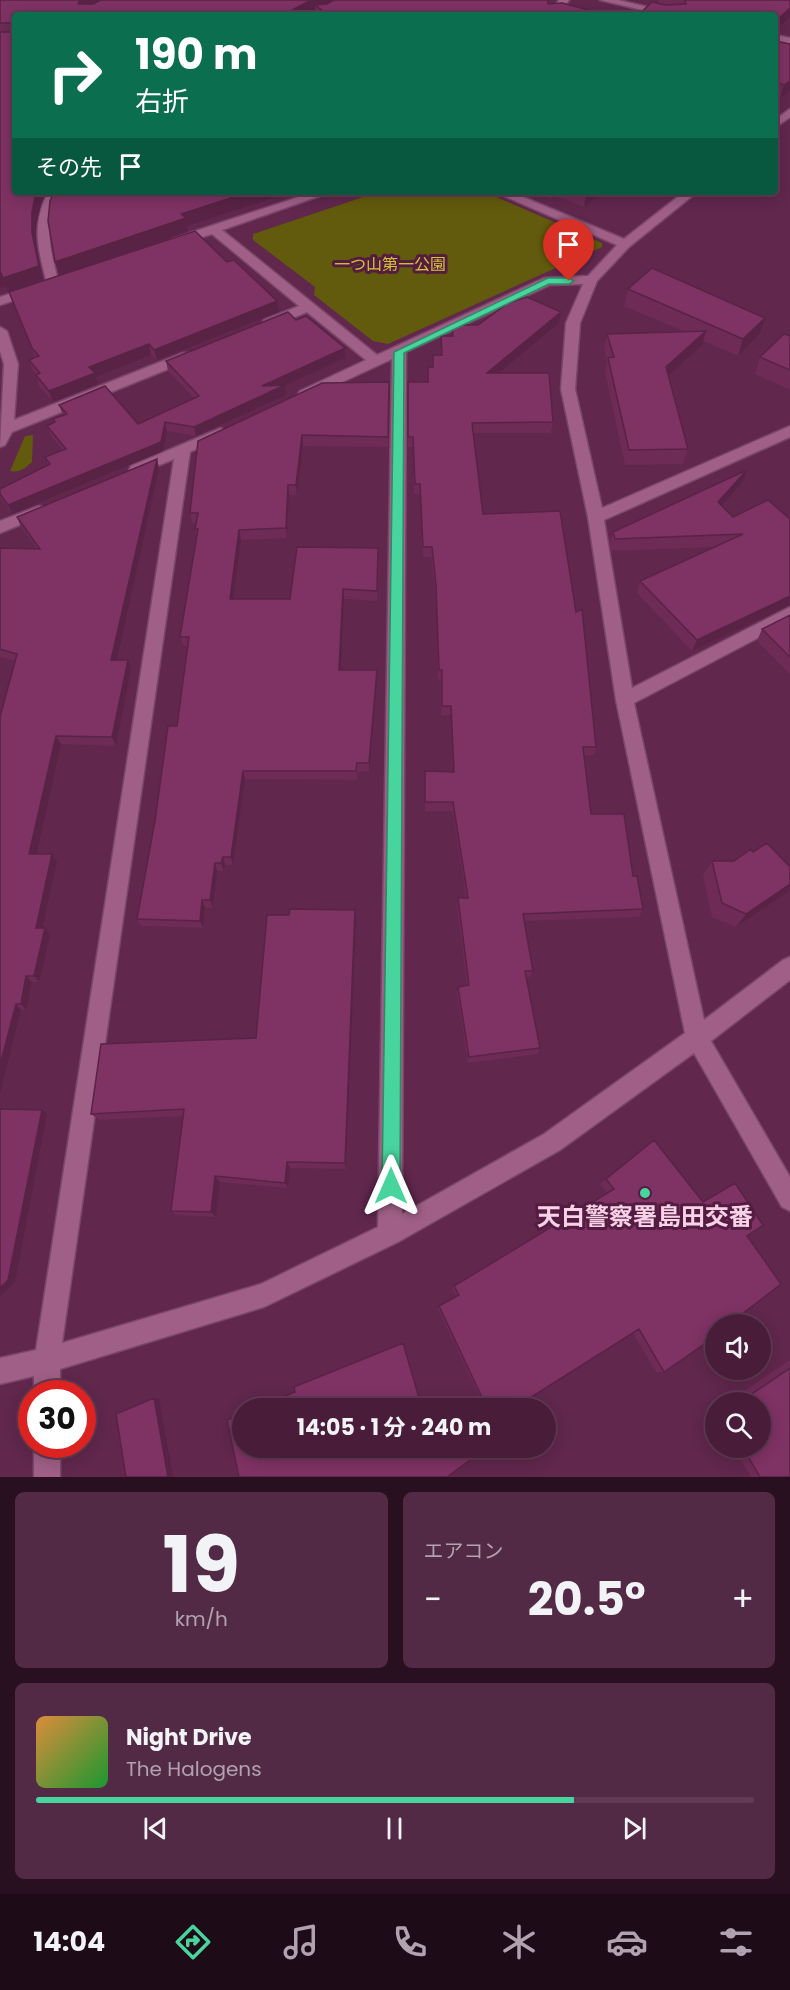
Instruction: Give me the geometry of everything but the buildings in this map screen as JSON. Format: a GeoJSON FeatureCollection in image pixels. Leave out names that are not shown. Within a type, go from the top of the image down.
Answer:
{"type":"FeatureCollection","features":[{"type":"Feature","properties":{"kind":"street"},"geometry":{"type":"LineString","coordinates":[[605,0],[637,3],[667,12]]}},
{"type":"Feature","properties":{"kind":"street"},"geometry":{"type":"LineString","coordinates":[[778,122],[790,112]]}},
{"type":"Feature","properties":{"kind":"street"},"geometry":{"type":"LineString","coordinates":[[0,301],[58,282],[41,232],[52,195]]}},
{"type":"Feature","properties":{"kind":"street"},"geometry":{"type":"LineString","coordinates":[[159,247],[316,195]]}},
{"type":"Feature","properties":{"kind":"street"},"geometry":{"type":"LineString","coordinates":[[508,195],[626,244]]}},
{"type":"Feature","properties":{"kind":"street"},"geometry":{"type":"LineString","coordinates":[[687,195],[626,244],[591,280],[573,323],[568,389],[596,517],[625,700],[697,1038],[790,1199]]}},
{"type":"Feature","properties":{"kind":"street"},"geometry":{"type":"LineString","coordinates":[[213,229],[375,361]]}},
{"type":"Feature","properties":{"kind":"street"},"geometry":{"type":"LineString","coordinates":[[290,401],[548,281],[591,280]]}},
{"type":"Feature","properties":{"kind":"street"},"geometry":{"type":"LineString","coordinates":[[254,329],[308,307]]}},
{"type":"Feature","properties":{"kind":"street"},"geometry":{"type":"LineString","coordinates":[[0,332],[11,364],[3,436],[200,351]]}},
{"type":"Feature","properties":{"kind":"street"},"geometry":{"type":"LineString","coordinates":[[390,1234],[399,352]]}},
{"type":"Feature","properties":{"kind":"street"},"geometry":{"type":"LineString","coordinates":[[119,478],[237,426]]}},
{"type":"Feature","properties":{"kind":"street"},"geometry":{"type":"LineString","coordinates":[[596,517],[790,431]]}},
{"type":"Feature","properties":{"kind":"street"},"geometry":{"type":"LineString","coordinates":[[47,1380],[47,1360],[183,451]]}},
{"type":"Feature","properties":{"kind":"street"},"geometry":{"type":"LineString","coordinates":[[0,527],[54,505]]}},
{"type":"Feature","properties":{"kind":"street"},"geometry":{"type":"LineString","coordinates":[[625,700],[790,613]]}},
{"type":"Feature","properties":{"kind":"street"},"geometry":{"type":"LineString","coordinates":[[0,1371],[47,1360],[264,1295],[390,1234],[552,1142],[697,1038],[790,967]]}},
{"type":"Feature","properties":{"kind":"street"},"geometry":{"type":"LineString","coordinates":[[47,1458],[47,1477]]}},
{"type":"Feature","properties":{"kind":"green space","name":"一つ山第一公園"},"geometry":{"type":"Polygon","coordinates":[[[369,195],[492,195],[602,243],[602,247],[388,344],[373,341],[314,295],[315,287],[253,240],[253,234],[369,195]]]}},
{"type":"Feature","properties":{"kind":"green space"},"geometry":{"type":"Polygon","coordinates":[[[33,435],[32,462],[22,470],[10,471],[25,436],[33,435]]]}},
{"type":"Feature","properties":{"kind":"place","name":"天白警察署島田交番"},"geometry":{"type":"Point","coordinates":[645,1193]}},
{"type":"Feature","properties":{"kind":"route"},"geometry":{"type":"LineString","coordinates":[[391,1186],[399,352],[548,281],[569,281]]}}]}
